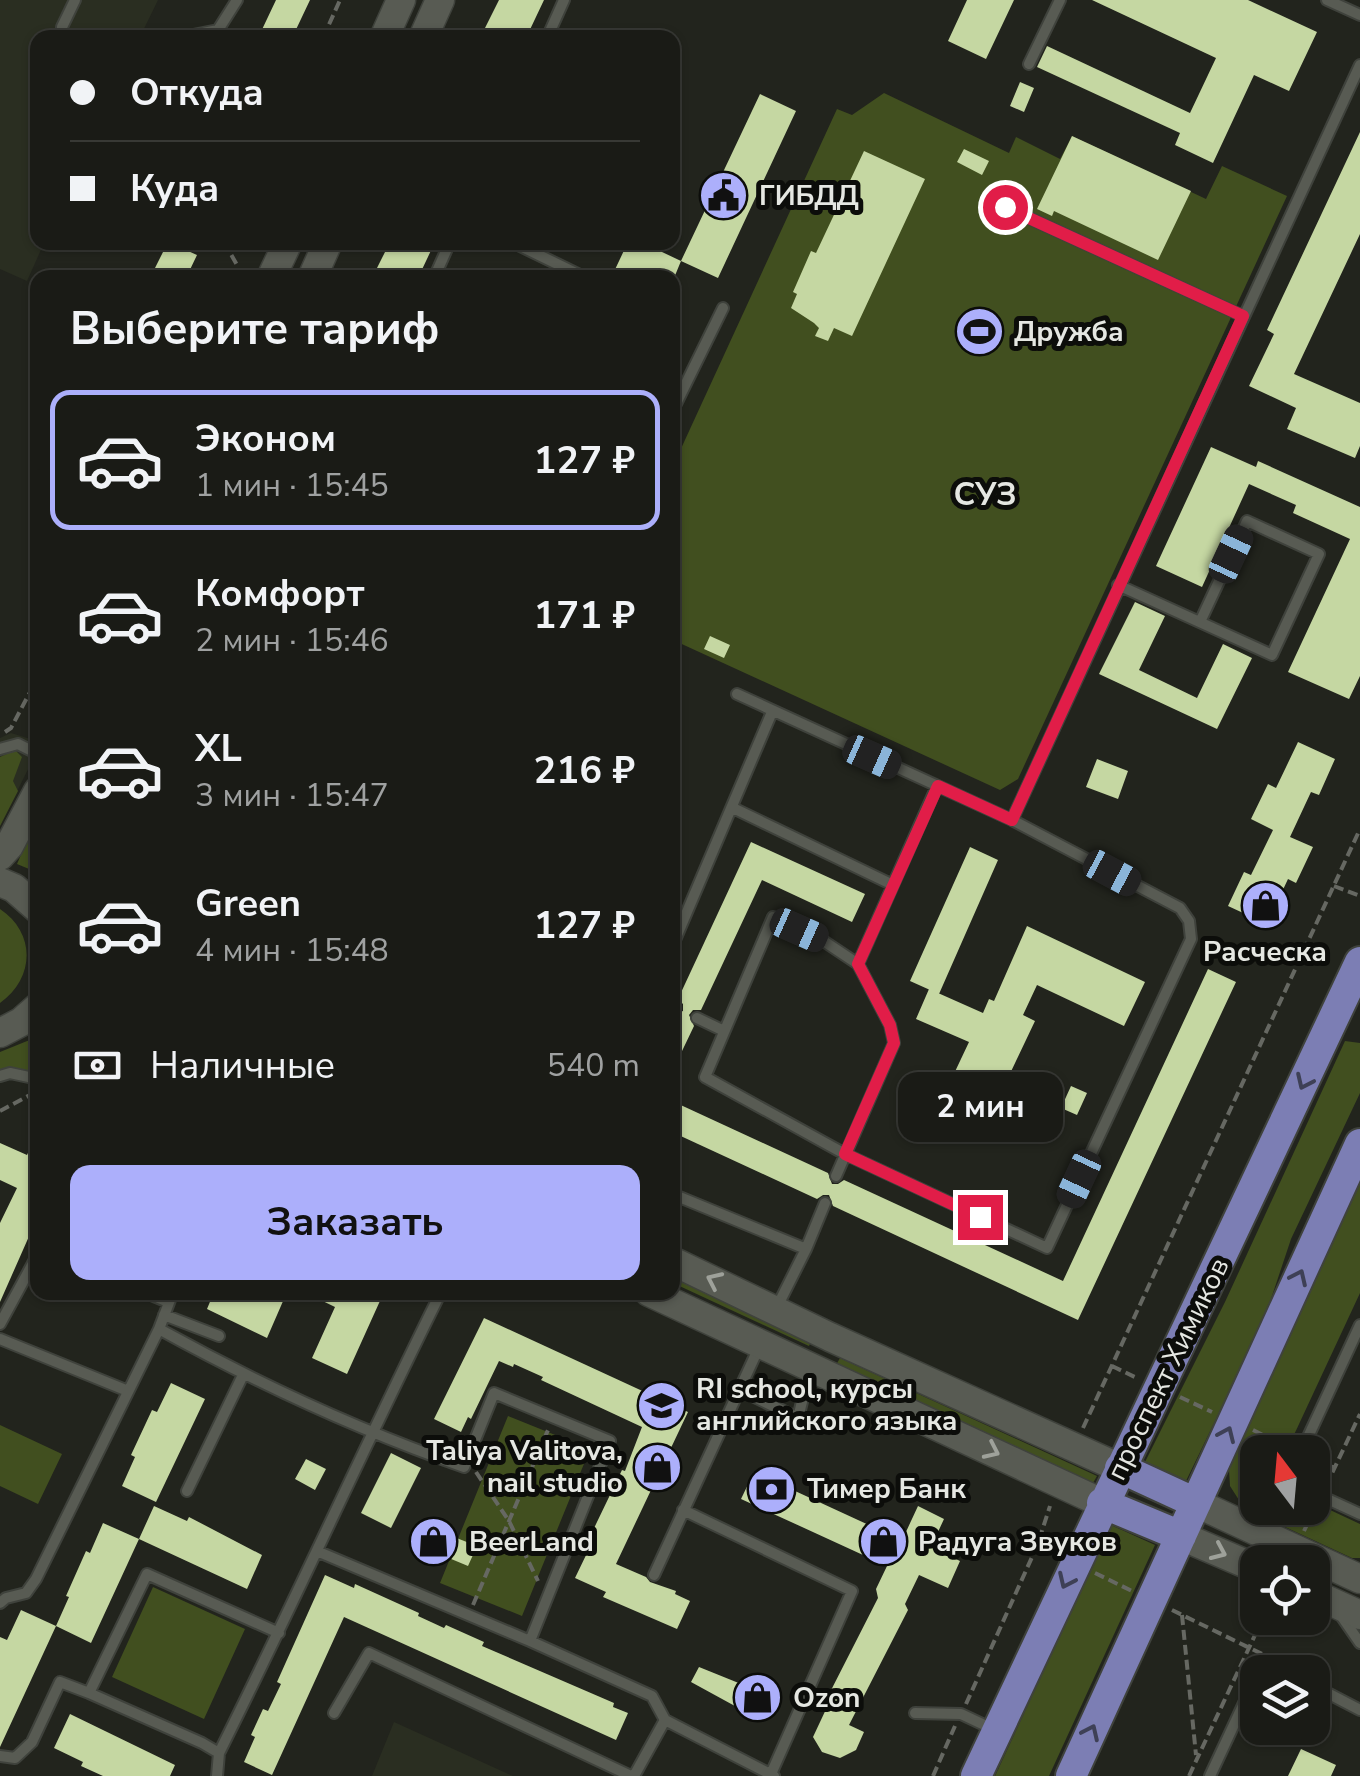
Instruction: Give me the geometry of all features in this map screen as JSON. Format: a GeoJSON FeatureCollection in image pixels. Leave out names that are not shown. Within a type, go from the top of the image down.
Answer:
{"type":"FeatureCollection","features":[{"type":"Feature","properties":{"kind":"main road"},"geometry":{"type":"LineString","coordinates":[[426,30],[440,0]]}},
{"type":"Feature","properties":{"kind":"main road"},"geometry":{"type":"LineString","coordinates":[[0,856],[30,807]]}},
{"type":"Feature","properties":{"kind":"main road"},"geometry":{"type":"LineString","coordinates":[[0,882],[30,902]]}},
{"type":"Feature","properties":{"kind":"main road","name":"проспект Химиков"},"geometry":{"type":"LineString","coordinates":[[976,1776],[1360,962]]}},
{"type":"Feature","properties":{"kind":"main road"},"geometry":{"type":"LineString","coordinates":[[1326,1036],[1360,1032]]}},
{"type":"Feature","properties":{"kind":"main road"},"geometry":{"type":"LineString","coordinates":[[1071,1776],[1360,1144]]}},
{"type":"Feature","properties":{"kind":"main road"},"geometry":{"type":"LineString","coordinates":[[680,1265],[1284,1545]]}},
{"type":"Feature","properties":{"kind":"main road"},"geometry":{"type":"LineString","coordinates":[[666,1300],[1102,1503],[1240,1561]]}},
{"type":"Feature","properties":{"kind":"main road"},"geometry":{"type":"LineString","coordinates":[[813,1369],[830,1337]]}},
{"type":"Feature","properties":{"kind":"main road"},"geometry":{"type":"LineString","coordinates":[[1330,1566],[1360,1580]]}},
{"type":"Feature","properties":{"kind":"main road"},"geometry":{"type":"LineString","coordinates":[[1330,1601],[1360,1614]]}},
{"type":"Feature","properties":{"kind":"lane"},"geometry":{"type":"LineString","coordinates":[[63,30],[75,0]]}},
{"type":"Feature","properties":{"kind":"lane"},"geometry":{"type":"LineString","coordinates":[[218,30],[237,0]]}},
{"type":"Feature","properties":{"kind":"lane"},"geometry":{"type":"LineString","coordinates":[[551,30],[564,0]]}},
{"type":"Feature","properties":{"kind":"lane"},"geometry":{"type":"LineString","coordinates":[[1029,64],[1060,0]]}},
{"type":"Feature","properties":{"kind":"lane"},"geometry":{"type":"LineString","coordinates":[[1328,0],[1360,15]]}},
{"type":"Feature","properties":{"kind":"lane"},"geometry":{"type":"LineString","coordinates":[[1012,820],[1360,65]]}},
{"type":"Feature","properties":{"kind":"lane"},"geometry":{"type":"LineString","coordinates":[[1005,207],[1243,316]]}},
{"type":"Feature","properties":{"kind":"lane"},"geometry":{"type":"LineString","coordinates":[[528,250],[570,270]]}},
{"type":"Feature","properties":{"kind":"lane"},"geometry":{"type":"LineString","coordinates":[[680,383],[723,308]]}},
{"type":"Feature","properties":{"kind":"lane"},"geometry":{"type":"LineString","coordinates":[[1118,584],[1200,622],[1272,655],[1319,554],[1247,521],[1200,622]]}},
{"type":"Feature","properties":{"kind":"lane"},"geometry":{"type":"LineString","coordinates":[[738,694],[1012,820],[1180,908],[1189,922],[1191,939],[1047,1248],[845,1154],[705,1078],[722,1030],[773,917],[826,942],[858,964],[890,1025],[894,1043],[845,1154],[836,1176]]}},
{"type":"Feature","properties":{"kind":"lane"},"geometry":{"type":"LineString","coordinates":[[680,928],[772,712]]}},
{"type":"Feature","properties":{"kind":"lane"},"geometry":{"type":"LineString","coordinates":[[0,748],[18,744],[30,750]]}},
{"type":"Feature","properties":{"kind":"lane"},"geometry":{"type":"LineString","coordinates":[[858,964],[938,786]]}},
{"type":"Feature","properties":{"kind":"lane"},"geometry":{"type":"LineString","coordinates":[[733,808],[893,885]]}},
{"type":"Feature","properties":{"kind":"lane"},"geometry":{"type":"LineString","coordinates":[[698,1018],[722,1030]]}},
{"type":"Feature","properties":{"kind":"lane"},"geometry":{"type":"LineString","coordinates":[[0,1076],[10,1072],[30,1077]]}},
{"type":"Feature","properties":{"kind":"lane"},"geometry":{"type":"LineString","coordinates":[[680,1197],[806,1250]]}},
{"type":"Feature","properties":{"kind":"lane"},"geometry":{"type":"LineString","coordinates":[[776,1309],[825,1202]]}},
{"type":"Feature","properties":{"kind":"lane"},"geometry":{"type":"LineString","coordinates":[[0,1324],[30,1269]]}},
{"type":"Feature","properties":{"kind":"lane"},"geometry":{"type":"LineString","coordinates":[[0,1604],[6,1598],[26,1593],[36,1579],[159,1329],[169,1300]]}},
{"type":"Feature","properties":{"kind":"lane"},"geometry":{"type":"LineString","coordinates":[[216,1776],[219,1754],[437,1300]]}},
{"type":"Feature","properties":{"kind":"lane"},"geometry":{"type":"LineString","coordinates":[[164,1315],[219,1336]]}},
{"type":"Feature","properties":{"kind":"lane"},"geometry":{"type":"LineString","coordinates":[[1308,1435],[1360,1325]]}},
{"type":"Feature","properties":{"kind":"lane"},"geometry":{"type":"LineString","coordinates":[[159,1329],[242,1374],[372,1433],[464,1466],[494,1393],[610,1441],[530,1641]]}},
{"type":"Feature","properties":{"kind":"lane"},"geometry":{"type":"LineString","coordinates":[[0,1339],[128,1391]]}},
{"type":"Feature","properties":{"kind":"lane"},"geometry":{"type":"LineString","coordinates":[[654,1575],[760,1345]]}},
{"type":"Feature","properties":{"kind":"lane"},"geometry":{"type":"LineString","coordinates":[[740,1390],[798,1418],[813,1369]]}},
{"type":"Feature","properties":{"kind":"lane"},"geometry":{"type":"LineString","coordinates":[[188,1491],[242,1374]]}},
{"type":"Feature","properties":{"kind":"lane"},"geometry":{"type":"LineString","coordinates":[[1330,1500],[1360,1514]]}},
{"type":"Feature","properties":{"kind":"lane"},"geometry":{"type":"LineString","coordinates":[[318,1552],[652,1696],[665,1720],[772,1775],[852,1591],[683,1510]]}},
{"type":"Feature","properties":{"kind":"lane"},"geometry":{"type":"LineString","coordinates":[[89,1693],[146,1574],[279,1634]]}},
{"type":"Feature","properties":{"kind":"lane"},"geometry":{"type":"LineString","coordinates":[[1330,1607],[1360,1643]]}},
{"type":"Feature","properties":{"kind":"lane"},"geometry":{"type":"LineString","coordinates":[[334,1713],[369,1653],[633,1776],[665,1720]]}},
{"type":"Feature","properties":{"kind":"lane"},"geometry":{"type":"LineString","coordinates":[[0,1756],[16,1758],[26,1750],[60,1682],[202,1743],[219,1754]]}},
{"type":"Feature","properties":{"kind":"lane"},"geometry":{"type":"LineString","coordinates":[[1330,1694],[1360,1710]]}},
{"type":"Feature","properties":{"kind":"lane"},"geometry":{"type":"LineString","coordinates":[[1210,1776],[1240,1712]]}},
{"type":"Feature","properties":{"kind":"lane"},"geometry":{"type":"LineString","coordinates":[[915,1713],[961,1714],[996,1730]]}},
{"type":"Feature","properties":{"kind":"path"},"geometry":{"type":"LineString","coordinates":[[327,30],[340,0]]}},
{"type":"Feature","properties":{"kind":"path"},"geometry":{"type":"LineString","coordinates":[[0,733],[11,728],[30,691]]}},
{"type":"Feature","properties":{"kind":"path"},"geometry":{"type":"LineString","coordinates":[[1127,1326],[1360,828]]}},
{"type":"Feature","properties":{"kind":"path"},"geometry":{"type":"LineString","coordinates":[[1334,886],[1360,896]]}},
{"type":"Feature","properties":{"kind":"path"},"geometry":{"type":"LineString","coordinates":[[0,1111],[30,1095]]}},
{"type":"Feature","properties":{"kind":"path"},"geometry":{"type":"LineString","coordinates":[[1112,1366],[1263,1435]]}},
{"type":"Feature","properties":{"kind":"path"},"geometry":{"type":"LineString","coordinates":[[1330,1475],[1360,1414]]}},
{"type":"Feature","properties":{"kind":"path"},"geometry":{"type":"LineString","coordinates":[[469,1614],[554,1418]]}},
{"type":"Feature","properties":{"kind":"path"},"geometry":{"type":"LineString","coordinates":[[467,1459],[509,1521],[546,1599]]}},
{"type":"Feature","properties":{"kind":"path"},"geometry":{"type":"LineString","coordinates":[[1330,1466],[1335,1468]]}},
{"type":"Feature","properties":{"kind":"path"},"geometry":{"type":"LineString","coordinates":[[932,1776],[1036,1546]]}},
{"type":"Feature","properties":{"kind":"path"},"geometry":{"type":"LineString","coordinates":[[1182,1615],[1197,1759]]}},
{"type":"Feature","properties":{"kind":"path"},"geometry":{"type":"LineString","coordinates":[[1188,1776],[1255,1635]]}},
{"type":"Feature","properties":{"kind":"shaded area"},"geometry":{"type":"Polygon","coordinates":[[[0,0],[158,0],[143,30],[30,30],[30,250],[41,250],[27,281],[0,269],[0,0]]]}},
{"type":"Feature","properties":{"kind":"shaded area"},"geometry":{"type":"Polygon","coordinates":[[[11,733],[30,739],[30,765],[0,826],[0,738],[11,733]]]}},
{"type":"Feature","properties":{"kind":"shaded area"},"geometry":{"type":"Polygon","coordinates":[[[394,1722],[513,1776],[372,1776],[394,1722]]]}},
{"type":"Feature","properties":{"kind":"green space","name":"Дружба"},"geometry":{"type":"Polygon","coordinates":[[[884,93],[1009,153],[1016,137],[1060,159],[1072,136],[1206,199],[1222,166],[1287,196],[1018,779],[1000,790],[680,643],[680,451],[837,109],[852,115],[884,93]]]}},
{"type":"Feature","properties":{"kind":"green space"},"geometry":{"type":"Polygon","coordinates":[[[15,750],[22,757],[13,781],[18,791],[0,826],[0,757],[15,750]]]}},
{"type":"Feature","properties":{"kind":"green space"},"geometry":{"type":"Polygon","coordinates":[[[30,834],[29,869],[17,864],[30,834]]]}},
{"type":"Feature","properties":{"kind":"green space"},"geometry":{"type":"Polygon","coordinates":[[[0,909],[20,930],[27,956],[20,981],[0,1003],[0,909]]]}},
{"type":"Feature","properties":{"kind":"green space"},"geometry":{"type":"Polygon","coordinates":[[[30,1040],[30,1070],[0,1073],[0,1052],[30,1040]]]}},
{"type":"Feature","properties":{"kind":"green space"},"geometry":{"type":"Polygon","coordinates":[[[1345,1041],[1360,1043],[1360,1093],[1291,1239],[1264,1320],[1186,1481],[1145,1462],[1225,1302],[1345,1041]]]}},
{"type":"Feature","properties":{"kind":"green space"},"geometry":{"type":"Polygon","coordinates":[[[1360,1180],[1360,1293],[1294,1435],[1244,1435],[1360,1180]]]}},
{"type":"Feature","properties":{"kind":"green space"},"geometry":{"type":"Polygon","coordinates":[[[680,1276],[813,1337],[809,1346],[680,1286],[680,1276]]]}},
{"type":"Feature","properties":{"kind":"green space"},"geometry":{"type":"Polygon","coordinates":[[[840,1358],[1097,1476],[1093,1483],[836,1365],[840,1358]]]}},
{"type":"Feature","properties":{"kind":"green space"},"geometry":{"type":"Polygon","coordinates":[[[508,1416],[590,1449],[522,1616],[440,1583],[508,1416]]]}},
{"type":"Feature","properties":{"kind":"green space"},"geometry":{"type":"Polygon","coordinates":[[[0,1425],[62,1454],[38,1504],[0,1486],[0,1425]]]}},
{"type":"Feature","properties":{"kind":"green space"},"geometry":{"type":"Polygon","coordinates":[[[1240,1445],[1240,1502],[1230,1486],[1229,1469],[1240,1445]]]}},
{"type":"Feature","properties":{"kind":"green space"},"geometry":{"type":"Polygon","coordinates":[[[1330,1510],[1360,1524],[1360,1558],[1281,1525],[1330,1525],[1330,1510]]]}},
{"type":"Feature","properties":{"kind":"green space"},"geometry":{"type":"Polygon","coordinates":[[[1111,1525],[1155,1545],[1049,1776],[995,1776],[1111,1525]]]}},
{"type":"Feature","properties":{"kind":"green space"},"geometry":{"type":"Polygon","coordinates":[[[153,1587],[245,1629],[204,1719],[112,1677],[153,1587]]]}},
{"type":"Feature","properties":{"kind":"building"},"geometry":{"type":"Polygon","coordinates":[[[276,0],[310,0],[296,30],[262,30],[276,0]]]}},
{"type":"Feature","properties":{"kind":"building"},"geometry":{"type":"Polygon","coordinates":[[[499,0],[544,0],[530,30],[484,30],[499,0]]]}},
{"type":"Feature","properties":{"kind":"building"},"geometry":{"type":"Polygon","coordinates":[[[967,0],[1014,0],[986,59],[948,41],[967,0]]]}},
{"type":"Feature","properties":{"kind":"building"},"geometry":{"type":"Polygon","coordinates":[[[1092,0],[1248,0],[1317,32],[1289,91],[1254,75],[1213,163],[1175,145],[1180,133],[1037,67],[1047,46],[1190,113],[1216,58],[1092,0]]]}},
{"type":"Feature","properties":{"kind":"building"},"geometry":{"type":"Polygon","coordinates":[[[1020,82],[1034,88],[1024,112],[1010,106],[1020,82]]]}},
{"type":"Feature","properties":{"kind":"building"},"geometry":{"type":"Polygon","coordinates":[[[760,94],[796,111],[718,278],[681,261],[760,94]]]}},
{"type":"Feature","properties":{"kind":"building"},"geometry":{"type":"Polygon","coordinates":[[[1360,132],[1360,234],[1294,374],[1360,403],[1360,446],[1355,458],[1287,429],[1296,408],[1249,386],[1274,334],[1267,330],[1360,132]]]}},
{"type":"Feature","properties":{"kind":"building"},"geometry":{"type":"Polygon","coordinates":[[[1072,136],[1191,191],[1158,260],[1054,211],[1052,216],[1037,209],[1072,136]]]}},
{"type":"Feature","properties":{"kind":"building"},"geometry":{"type":"Polygon","coordinates":[[[964,149],[989,161],[982,175],[957,162],[964,149]]]}},
{"type":"Feature","properties":{"kind":"building"},"geometry":{"type":"Polygon","coordinates":[[[864,151],[925,179],[852,336],[834,328],[828,341],[815,336],[819,328],[791,308],[797,294],[793,292],[811,251],[816,253],[864,151]]]}},
{"type":"Feature","properties":{"kind":"building"},"geometry":{"type":"Polygon","coordinates":[[[164,250],[186,250],[197,255],[190,270],[154,270],[164,250]]]}},
{"type":"Feature","properties":{"kind":"building"},"geometry":{"type":"Polygon","coordinates":[[[386,250],[431,250],[422,270],[376,270],[386,250]]]}},
{"type":"Feature","properties":{"kind":"building"},"geometry":{"type":"Polygon","coordinates":[[[624,250],[658,250],[681,261],[677,270],[615,270],[624,250]]]}},
{"type":"Feature","properties":{"kind":"building"},"geometry":{"type":"Polygon","coordinates":[[[1211,447],[1256,467],[1258,461],[1360,507],[1360,676],[1349,699],[1288,672],[1350,539],[1293,513],[1296,505],[1249,484],[1202,587],[1156,566],[1211,447]]]}},
{"type":"Feature","properties":{"kind":"building"},"geometry":{"type":"Polygon","coordinates":[[[1135,602],[1165,616],[1139,670],[1197,698],[1223,644],[1252,658],[1217,729],[1099,674],[1135,602]]]}},
{"type":"Feature","properties":{"kind":"building"},"geometry":{"type":"Polygon","coordinates":[[[710,636],[730,645],[724,658],[704,649],[710,636]]]}},
{"type":"Feature","properties":{"kind":"building"},"geometry":{"type":"Polygon","coordinates":[[[1298,742],[1335,759],[1319,795],[1311,792],[1290,837],[1313,847],[1296,883],[1288,879],[1267,924],[1228,906],[1244,872],[1251,875],[1273,830],[1251,819],[1268,784],[1276,788],[1298,742]]]}},
{"type":"Feature","properties":{"kind":"building"},"geometry":{"type":"Polygon","coordinates":[[[1097,759],[1128,771],[1118,799],[1086,787],[1097,759]]]}},
{"type":"Feature","properties":{"kind":"building"},"geometry":{"type":"Polygon","coordinates":[[[751,842],[865,894],[852,922],[762,880],[701,1010],[693,1010],[689,1015],[694,1026],[680,1055],[680,995],[751,842]]]}},
{"type":"Feature","properties":{"kind":"building"},"geometry":{"type":"Polygon","coordinates":[[[970,847],[998,860],[939,994],[910,981],[970,847]]]}},
{"type":"Feature","properties":{"kind":"building"},"geometry":{"type":"Polygon","coordinates":[[[1027,926],[1145,982],[1124,1026],[1037,985],[1023,1015],[1035,1021],[989,1118],[943,1097],[969,1042],[916,1019],[929,989],[983,1013],[989,999],[994,1001],[1027,926]]]}},
{"type":"Feature","properties":{"kind":"building"},"geometry":{"type":"Polygon","coordinates":[[[1208,969],[1236,982],[1078,1320],[833,1206],[829,1195],[817,1199],[680,1136],[680,1105],[828,1173],[832,1184],[844,1180],[1063,1281],[1208,969]]]}},
{"type":"Feature","properties":{"kind":"building"},"geometry":{"type":"Polygon","coordinates":[[[1071,1086],[1087,1093],[1077,1115],[1061,1108],[1071,1086]]]}},
{"type":"Feature","properties":{"kind":"building"},"geometry":{"type":"Polygon","coordinates":[[[0,1143],[27,1155],[30,1149],[30,1234],[0,1302],[0,1223],[17,1188],[0,1180],[0,1143]]]}},
{"type":"Feature","properties":{"kind":"building"},"geometry":{"type":"Polygon","coordinates":[[[211,1300],[284,1300],[267,1338],[207,1309],[211,1300]]]}},
{"type":"Feature","properties":{"kind":"building"},"geometry":{"type":"Polygon","coordinates":[[[321,1300],[380,1300],[347,1374],[312,1358],[335,1307],[321,1300]]]}},
{"type":"Feature","properties":{"kind":"building"},"geometry":{"type":"Polygon","coordinates":[[[484,1318],[688,1412],[616,1564],[690,1601],[677,1629],[603,1597],[606,1592],[575,1578],[588,1551],[584,1549],[622,1470],[625,1471],[642,1427],[541,1380],[543,1377],[499,1361],[461,1432],[434,1419],[484,1318]]]}},
{"type":"Feature","properties":{"kind":"building"},"geometry":{"type":"Polygon","coordinates":[[[171,1383],[205,1399],[156,1502],[122,1486],[135,1457],[131,1455],[152,1410],[157,1412],[171,1383]]]}},
{"type":"Feature","properties":{"kind":"building"},"geometry":{"type":"Polygon","coordinates":[[[391,1453],[421,1468],[391,1528],[361,1513],[391,1453]]]}},
{"type":"Feature","properties":{"kind":"building"},"geometry":{"type":"Polygon","coordinates":[[[306,1459],[326,1469],[315,1490],[295,1479],[306,1459]]]}},
{"type":"Feature","properties":{"kind":"building"},"geometry":{"type":"Polygon","coordinates":[[[754,1472],[871,1526],[874,1520],[905,1534],[918,1506],[944,1519],[931,1547],[960,1561],[948,1588],[919,1575],[905,1604],[908,1610],[849,1725],[864,1732],[856,1750],[840,1758],[822,1752],[813,1737],[828,1705],[824,1704],[878,1598],[876,1589],[887,1566],[741,1499],[754,1472]]]}},
{"type":"Feature","properties":{"kind":"building"},"geometry":{"type":"Polygon","coordinates":[[[154,1506],[187,1521],[189,1517],[262,1555],[247,1589],[139,1539],[154,1506]]]}},
{"type":"Feature","properties":{"kind":"building"},"geometry":{"type":"Polygon","coordinates":[[[103,1523],[139,1539],[91,1643],[56,1626],[86,1551],[90,1553],[103,1523]]]}},
{"type":"Feature","properties":{"kind":"building"},"geometry":{"type":"Polygon","coordinates":[[[431,1528],[477,1546],[468,1566],[421,1551],[431,1528]]]}},
{"type":"Feature","properties":{"kind":"building"},"geometry":{"type":"Polygon","coordinates":[[[325,1575],[354,1588],[355,1584],[444,1628],[446,1625],[484,1642],[482,1646],[614,1703],[613,1707],[628,1713],[616,1740],[344,1617],[272,1775],[244,1762],[255,1737],[251,1735],[281,1684],[277,1682],[325,1575]]]}},
{"type":"Feature","properties":{"kind":"building"},"geometry":{"type":"Polygon","coordinates":[[[21,1610],[56,1626],[0,1747],[0,1637],[7,1640],[21,1610]]]}},
{"type":"Feature","properties":{"kind":"building"},"geometry":{"type":"Polygon","coordinates":[[[699,1667],[766,1694],[755,1717],[691,1682],[699,1667]]]}},
{"type":"Feature","properties":{"kind":"building"},"geometry":{"type":"Polygon","coordinates":[[[70,1714],[175,1765],[170,1776],[103,1776],[81,1766],[83,1762],[54,1748],[70,1714]]]}},
{"type":"Feature","properties":{"kind":"building"},"geometry":{"type":"Polygon","coordinates":[[[1301,1749],[1336,1765],[1331,1776],[1288,1776],[1301,1749]]]}},
{"type":"Feature","properties":{"kind":"place","name":"ГИБДД"},"geometry":{"type":"Point","coordinates":[724,196]}},
{"type":"Feature","properties":{"kind":"place","name":"Дружба"},"geometry":{"type":"Point","coordinates":[979,332]}},
{"type":"Feature","properties":{"kind":"place","name":"Расческа"},"geometry":{"type":"Point","coordinates":[1265,905]}},
{"type":"Feature","properties":{"kind":"place","name":"RI school, курсы английского языка"},"geometry":{"type":"Point","coordinates":[661,1405]}},
{"type":"Feature","properties":{"kind":"place","name":"Taliya Valitova, nail studio"},"geometry":{"type":"Point","coordinates":[658,1467]}},
{"type":"Feature","properties":{"kind":"place","name":"Тимер Банк"},"geometry":{"type":"Point","coordinates":[772,1489]}},
{"type":"Feature","properties":{"kind":"place","name":"BeerLand"},"geometry":{"type":"Point","coordinates":[434,1542]}},
{"type":"Feature","properties":{"kind":"place","name":"Радуга Звуков"},"geometry":{"type":"Point","coordinates":[883,1542]}},
{"type":"Feature","properties":{"kind":"place","name":"Ozon"},"geometry":{"type":"Point","coordinates":[758,1698]}},
{"type":"Feature","properties":{"kind":"district","name":"СУЗ"},"geometry":{"type":"Point","coordinates":[985,494]}},
{"type":"Feature","properties":{"kind":"route"},"geometry":{"type":"LineString","coordinates":[[980,1217],[845,1154],[894,1043],[890,1025],[858,964],[938,786],[1012,820],[1243,316],[1005,207]]}}]}
